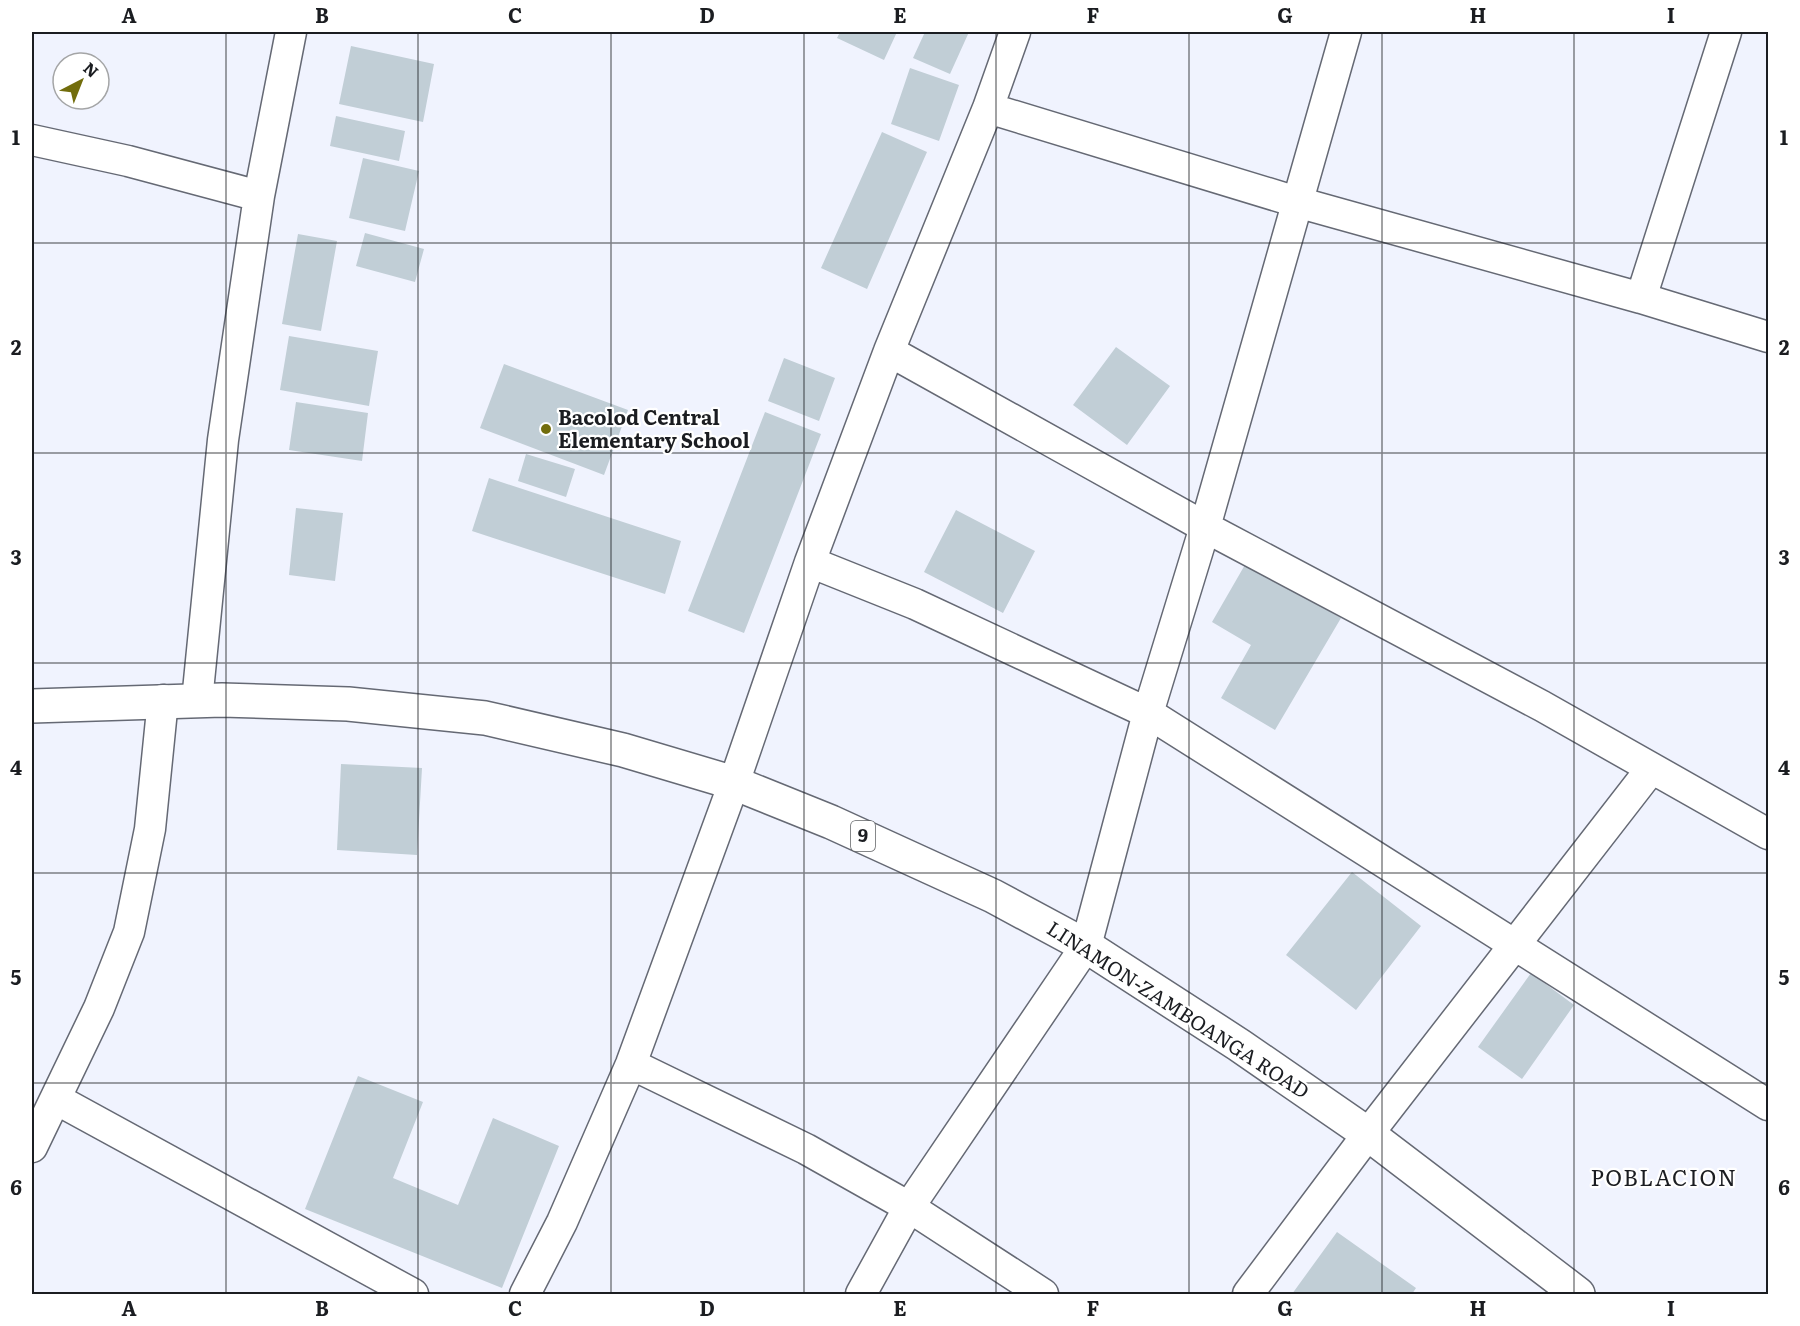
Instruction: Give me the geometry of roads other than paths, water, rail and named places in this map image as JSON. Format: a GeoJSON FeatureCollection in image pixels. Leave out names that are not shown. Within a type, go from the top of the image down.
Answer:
{"type":"FeatureCollection","features":[{"type":"Feature","properties":{"kind":"highway","name":"LINAMON-ZAMBOANGA ROAD"},"geometry":{"type":"LineString","coordinates":[[32,706],[197,700],[348,704],[485,718],[623,750],[734,783],[831,822],[993,896],[1086,946],[1239,1045],[1368,1134],[1578,1294]]}},
{"type":"Feature","properties":{"kind":"street"},"geometry":{"type":"LineString","coordinates":[[197,700],[223,441],[259,196],[291,32]]}},
{"type":"Feature","properties":{"kind":"street"},"geometry":{"type":"LineString","coordinates":[[525,1294],[562,1222],[631,1065],[734,783],[810,562],[889,351],[988,108],[1015,32]]}},
{"type":"Feature","properties":{"kind":"street"},"geometry":{"type":"LineString","coordinates":[[861,1294],[909,1207],[1086,946],[1148,713],[1205,527],[1346,32]]}},
{"type":"Feature","properties":{"kind":"street"},"geometry":{"type":"LineString","coordinates":[[1641,298],[1726,32]]}},
{"type":"Feature","properties":{"kind":"street"},"geometry":{"type":"LineString","coordinates":[[988,108],[1297,202],[1641,298],[1768,337]]}},
{"type":"Feature","properties":{"kind":"street"},"geometry":{"type":"LineString","coordinates":[[32,140],[128,161],[259,196]]}},
{"type":"Feature","properties":{"kind":"street"},"geometry":{"type":"LineString","coordinates":[[889,351],[1205,527],[1532,701],[1768,834]]}},
{"type":"Feature","properties":{"kind":"street"},"geometry":{"type":"LineString","coordinates":[[810,562],[915,604],[1148,713],[1768,1105]]}},
{"type":"Feature","properties":{"kind":"street"},"geometry":{"type":"LineString","coordinates":[[32,1147],[99,1008],[129,932],[150,829],[163,700]]}},
{"type":"Feature","properties":{"kind":"street"},"geometry":{"type":"LineString","coordinates":[[1248,1294],[1368,1134],[1651,769]]}},
{"type":"Feature","properties":{"kind":"street"},"geometry":{"type":"LineString","coordinates":[[631,1065],[806,1149],[909,1207],[1043,1294]]}},
{"type":"Feature","properties":{"kind":"street"},"geometry":{"type":"LineString","coordinates":[[56,1099],[413,1294]]}},
{"type":"Feature","properties":{"kind":"place","name":"Bacolod Central Elementary School"},"geometry":{"type":"Point","coordinates":[546,429]}},
{"type":"Feature","properties":{"kind":"district","name":"POBLACION"},"geometry":{"type":"Point","coordinates":[1664,1178]}}]}
